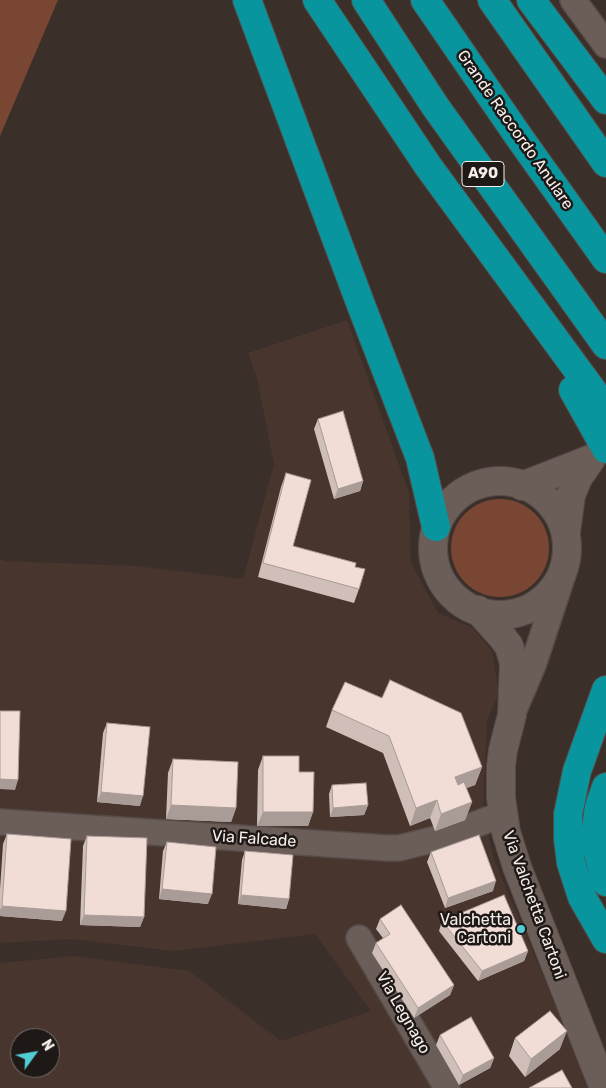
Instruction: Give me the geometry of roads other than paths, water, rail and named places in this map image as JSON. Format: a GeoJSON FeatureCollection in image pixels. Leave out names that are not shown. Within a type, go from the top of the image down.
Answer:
{"type":"FeatureCollection","features":[{"type":"Feature","properties":{"kind":"highway"},"geometry":{"type":"LineString","coordinates":[[248,0],[420,458],[436,527]]}},
{"type":"Feature","properties":{"kind":"highway"},"geometry":{"type":"LineString","coordinates":[[318,0],[568,382],[601,437],[606,449]]}},
{"type":"Feature","properties":{"kind":"highway","name":"A90"},"geometry":{"type":"LineString","coordinates":[[366,0],[435,106],[606,345]]}},
{"type":"Feature","properties":{"kind":"highway","name":"Grande Raccordo Anulare"},"geometry":{"type":"LineString","coordinates":[[425,0],[518,137],[606,259]]}},
{"type":"Feature","properties":{"kind":"highway"},"geometry":{"type":"LineString","coordinates":[[492,0],[606,163]]}},
{"type":"Feature","properties":{"kind":"highway"},"geometry":{"type":"LineString","coordinates":[[532,0],[606,100]]}},
{"type":"Feature","properties":{"kind":"highway"},"geometry":{"type":"LineString","coordinates":[[428,166],[606,409]]}},
{"type":"Feature","properties":{"kind":"highway"},"geometry":{"type":"LineString","coordinates":[[606,690],[577,771],[568,814],[568,839],[571,862],[582,897],[606,939]]}},
{"type":"Feature","properties":{"kind":"highway"},"geometry":{"type":"LineString","coordinates":[[606,787],[599,807],[596,836],[599,861],[606,882]]}},
{"type":"Feature","properties":{"kind":"street"},"geometry":{"type":"LineString","coordinates":[[573,0],[606,45]]}},
{"type":"Feature","properties":{"kind":"street"},"geometry":{"type":"LineString","coordinates":[[522,486],[591,460],[578,478],[571,495],[566,532]]}},
{"type":"Feature","properties":{"kind":"street","name":"Via Valchetta Cartoni"},"geometry":{"type":"LineString","coordinates":[[563,574],[547,597],[535,606],[523,611],[497,614],[478,610],[460,601],[443,583],[436,567],[434,536],[438,518],[451,502],[470,488],[488,483],[500,483],[522,486],[537,493],[551,504],[561,518],[566,532],[568,555],[563,574],[533,665],[512,715],[502,758],[503,814],[506,832],[517,867],[604,1088]]}},
{"type":"Feature","properties":{"kind":"street"},"geometry":{"type":"LineString","coordinates":[[478,610],[503,638],[512,655],[515,670],[512,715]]}},
{"type":"Feature","properties":{"kind":"street","name":"Via Falcade"},"geometry":{"type":"LineString","coordinates":[[0,822],[398,848],[440,838],[503,814]]}},
{"type":"Feature","properties":{"kind":"street","name":"Via Legnago"},"geometry":{"type":"LineString","coordinates":[[359,938],[447,1088]]}},
{"type":"Feature","properties":{"kind":"place","name":"Valchetta Cartoni"},"geometry":{"type":"Point","coordinates":[521,929]}}]}
